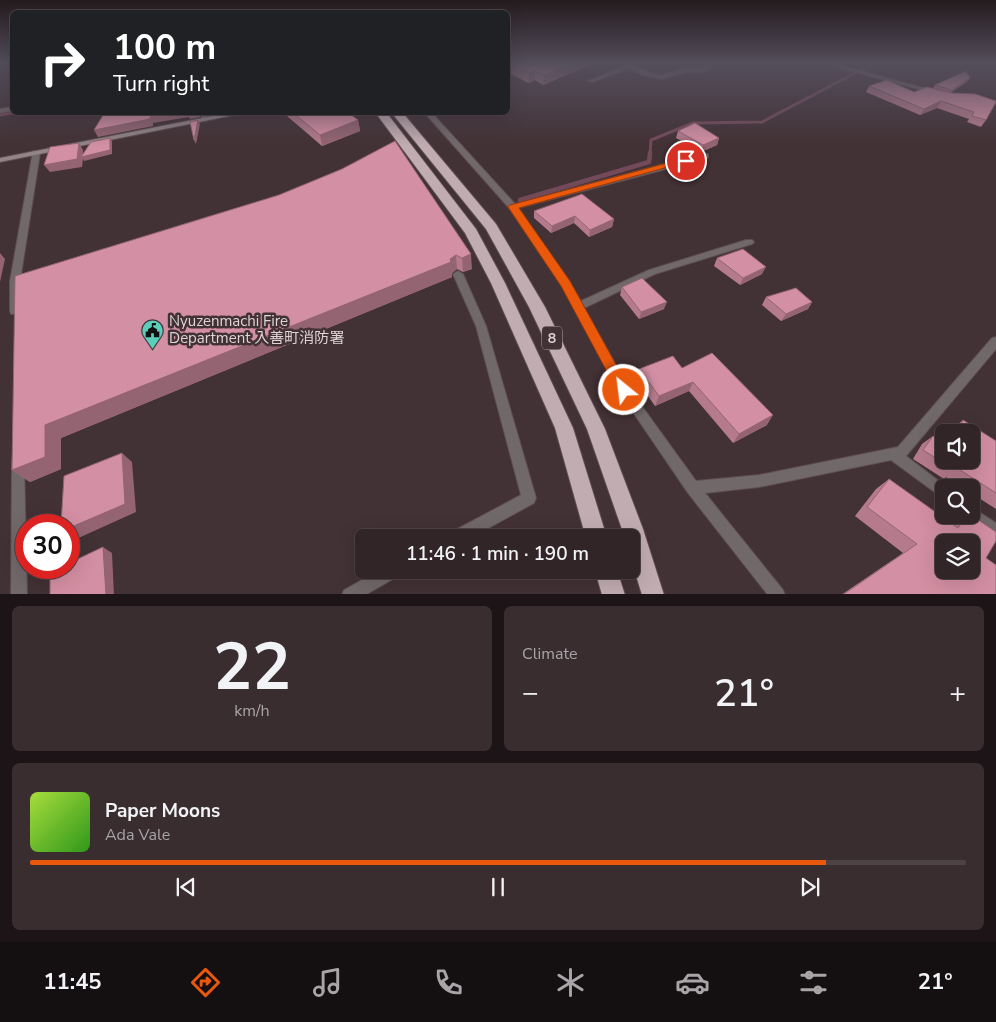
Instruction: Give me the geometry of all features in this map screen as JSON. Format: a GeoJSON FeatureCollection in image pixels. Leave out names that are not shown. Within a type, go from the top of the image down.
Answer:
{"type":"FeatureCollection","features":[{"type":"Feature","properties":{"kind":"highway","name":"8"},"geometry":{"type":"LineString","coordinates":[[382,115],[471,232],[498,283],[564,428],[594,529]]}},
{"type":"Feature","properties":{"kind":"highway","name":"8"},"geometry":{"type":"LineString","coordinates":[[398,115],[491,227],[537,307],[596,429],[633,529],[653,594]]}},
{"type":"Feature","properties":{"kind":"highway"},"geometry":{"type":"LineString","coordinates":[[609,579],[614,594]]}},
{"type":"Feature","properties":{"kind":"street"},"geometry":{"type":"LineString","coordinates":[[930,91],[942,94]]}},
{"type":"Feature","properties":{"kind":"street"},"geometry":{"type":"LineString","coordinates":[[430,115],[513,207],[566,284],[624,390],[693,488],[778,594]]}},
{"type":"Feature","properties":{"kind":"street"},"geometry":{"type":"LineString","coordinates":[[0,160],[205,116]]}},
{"type":"Feature","properties":{"kind":"street"},"geometry":{"type":"LineString","coordinates":[[16,317],[14,281],[36,153]]}},
{"type":"Feature","properties":{"kind":"street"},"geometry":{"type":"LineString","coordinates":[[513,207],[705,156]]}},
{"type":"Feature","properties":{"kind":"street"},"geometry":{"type":"LineString","coordinates":[[578,307],[652,272],[749,242]]}},
{"type":"Feature","properties":{"kind":"street"},"geometry":{"type":"LineString","coordinates":[[458,274],[481,326],[528,498],[471,529]]}},
{"type":"Feature","properties":{"kind":"street"},"geometry":{"type":"LineString","coordinates":[[693,488],[759,481],[902,452],[996,341]]}},
{"type":"Feature","properties":{"kind":"street"},"geometry":{"type":"LineString","coordinates":[[18,450],[20,594]]}},
{"type":"Feature","properties":{"kind":"street"},"geometry":{"type":"LineString","coordinates":[[892,454],[935,486]]}},
{"type":"Feature","properties":{"kind":"street"},"geometry":{"type":"LineString","coordinates":[[980,520],[996,532]]}},
{"type":"Feature","properties":{"kind":"street"},"geometry":{"type":"LineString","coordinates":[[349,594],[378,579]]}},
{"type":"Feature","properties":{"kind":"building"},"geometry":{"type":"Polygon","coordinates":[[[880,91],[942,91],[975,94],[996,101],[986,120],[972,116],[974,112],[941,101],[924,109],[880,91]]]}},
{"type":"Feature","properties":{"kind":"building"},"geometry":{"type":"Polygon","coordinates":[[[103,115],[159,115],[150,117],[150,119],[94,130],[103,115]]]}},
{"type":"Feature","properties":{"kind":"building"},"geometry":{"type":"Polygon","coordinates":[[[296,115],[351,115],[358,120],[320,135],[296,115]]]}},
{"type":"Feature","properties":{"kind":"building"},"geometry":{"type":"Polygon","coordinates":[[[198,120],[194,140],[190,122],[198,120]]]}},
{"type":"Feature","properties":{"kind":"building"},"geometry":{"type":"Polygon","coordinates":[[[695,123],[719,138],[703,145],[678,131],[695,123]]]}},
{"type":"Feature","properties":{"kind":"building"},"geometry":{"type":"Polygon","coordinates":[[[110,138],[110,150],[81,157],[91,142],[110,138]]]}},
{"type":"Feature","properties":{"kind":"building","name":"Nyuzenmachi Fire Department 入善町消防署"},"geometry":{"type":"Polygon","coordinates":[[[395,141],[471,254],[462,258],[456,255],[450,259],[451,262],[45,425],[45,457],[12,470],[15,276],[279,195],[342,169],[395,141]]]}},
{"type":"Feature","properties":{"kind":"building"},"geometry":{"type":"Polygon","coordinates":[[[79,143],[77,159],[44,165],[50,147],[79,143]]]}},
{"type":"Feature","properties":{"kind":"building"},"geometry":{"type":"Polygon","coordinates":[[[582,194],[614,219],[590,230],[575,216],[552,226],[534,211],[582,194]]]}},
{"type":"Feature","properties":{"kind":"building"},"geometry":{"type":"Polygon","coordinates":[[[743,249],[766,267],[743,278],[717,258],[743,249]]]}},
{"type":"Feature","properties":{"kind":"building"},"geometry":{"type":"Polygon","coordinates":[[[642,278],[667,302],[641,312],[622,287],[642,278]]]}},
{"type":"Feature","properties":{"kind":"building"},"geometry":{"type":"Polygon","coordinates":[[[796,288],[812,302],[786,314],[766,297],[796,288]]]}},
{"type":"Feature","properties":{"kind":"building"},"geometry":{"type":"Polygon","coordinates":[[[712,353],[773,415],[739,434],[693,382],[659,396],[639,369],[673,356],[682,368],[712,353]]]}},
{"type":"Feature","properties":{"kind":"building"},"geometry":{"type":"Polygon","coordinates":[[[963,420],[969,424],[961,424],[963,420]]]}},
{"type":"Feature","properties":{"kind":"building"},"geometry":{"type":"Polygon","coordinates":[[[980,431],[996,441],[996,493],[980,483],[980,479],[974,479],[959,469],[980,469],[980,431]]]}},
{"type":"Feature","properties":{"kind":"building"},"geometry":{"type":"Polygon","coordinates":[[[933,436],[935,437],[935,458],[923,450],[933,436]]]}},
{"type":"Feature","properties":{"kind":"building"},"geometry":{"type":"Polygon","coordinates":[[[122,453],[125,504],[80,523],[80,514],[62,514],[64,476],[122,453]]]}},
{"type":"Feature","properties":{"kind":"building"},"geometry":{"type":"Polygon","coordinates":[[[889,479],[935,512],[935,524],[952,524],[958,528],[961,524],[980,524],[980,521],[996,532],[996,541],[986,558],[996,565],[996,594],[844,594],[917,544],[867,507],[889,479]]]}},
{"type":"Feature","properties":{"kind":"building"},"geometry":{"type":"Polygon","coordinates":[[[103,547],[106,594],[50,594],[50,579],[80,579],[80,558],[103,547]]]}},
{"type":"Feature","properties":{"kind":"waterway"},"geometry":{"type":"LineString","coordinates":[[650,154],[651,140],[693,123],[762,122],[821,91]]}},
{"type":"Feature","properties":{"kind":"waterway"},"geometry":{"type":"LineString","coordinates":[[0,115],[10,113]]}},
{"type":"Feature","properties":{"kind":"waterway"},"geometry":{"type":"LineString","coordinates":[[520,200],[649,162],[650,153]]}},
{"type":"Feature","properties":{"kind":"place","name":"Nyuzenmachi Fire Department 入善町消防署"},"geometry":{"type":"Point","coordinates":[153,349]}},
{"type":"Feature","properties":{"kind":"route"},"geometry":{"type":"LineString","coordinates":[[624,390],[566,284],[513,207],[686,161]]}}]}
